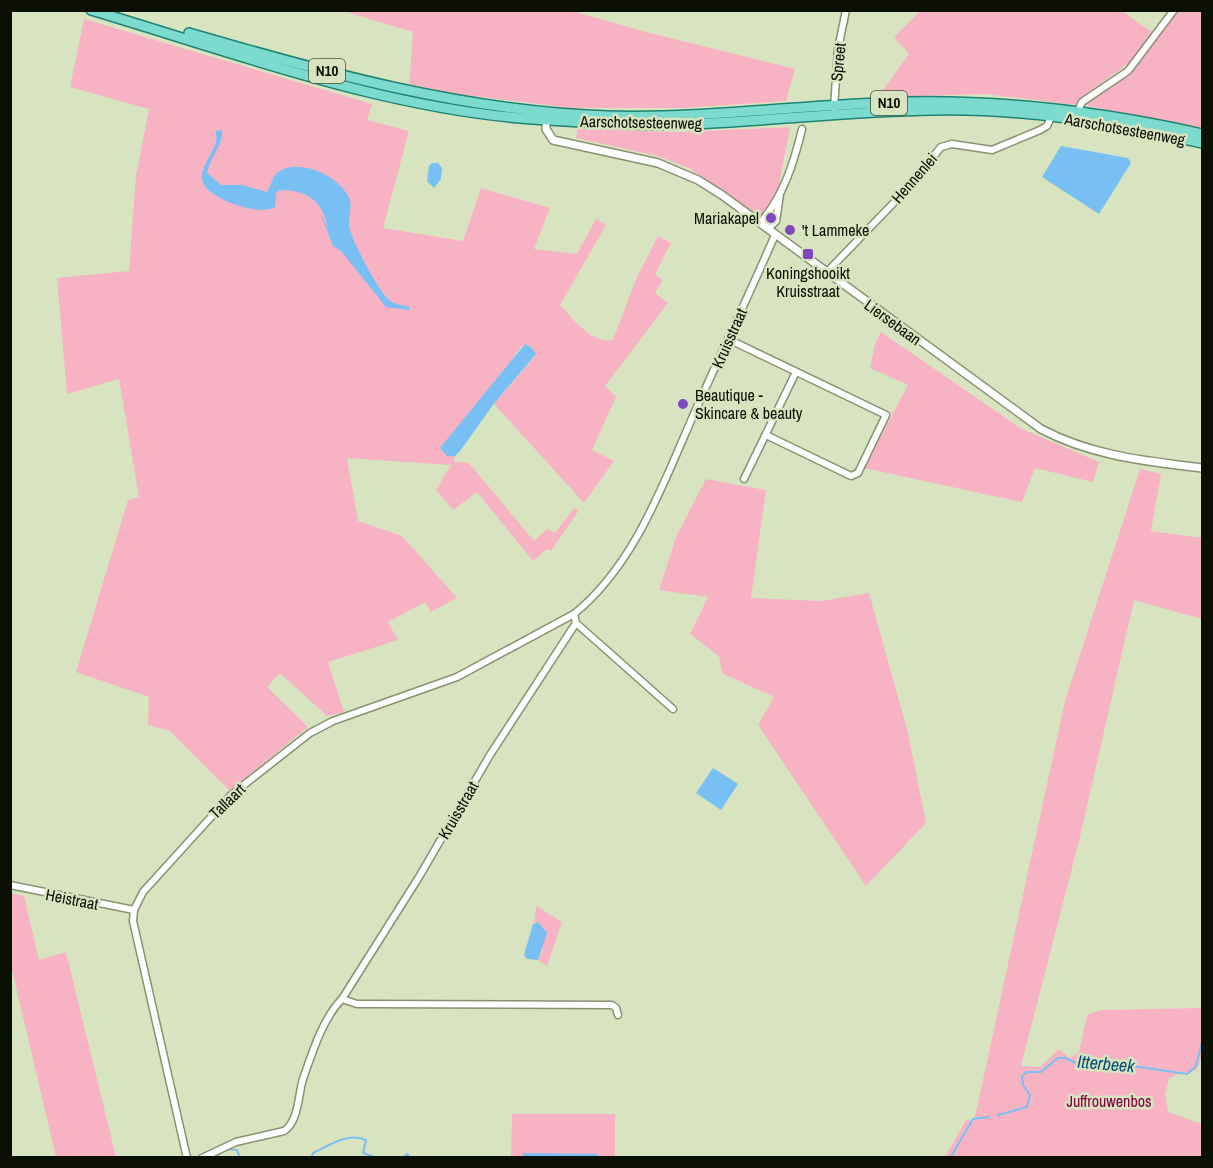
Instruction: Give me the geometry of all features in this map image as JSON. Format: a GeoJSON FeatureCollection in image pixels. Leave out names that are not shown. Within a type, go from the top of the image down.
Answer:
{"type":"FeatureCollection","features":[{"type":"Feature","properties":{"kind":"main road","name":"Aarschotsesteenweg"},"geometry":{"type":"LineString","coordinates":[[91,10],[345,86],[485,109],[546,116],[933,110],[1052,116],[1142,130],[1203,143]]}},
{"type":"Feature","properties":{"kind":"main road","name":"Aarschotsesteenweg"},"geometry":{"type":"LineString","coordinates":[[112,10],[386,87],[485,109]]}},
{"type":"Feature","properties":{"kind":"main road","name":"Aarschotsesteenweg"},"geometry":{"type":"LineString","coordinates":[[834,110],[903,102],[997,102],[1078,111],[1203,135]]}},
{"type":"Feature","properties":{"kind":"street","name":"Spreet"},"geometry":{"type":"LineString","coordinates":[[834,110],[838,49],[846,10]]}},
{"type":"Feature","properties":{"kind":"street"},"geometry":{"type":"LineString","coordinates":[[1078,111],[1082,102],[1128,71],[1174,10]]}},
{"type":"Feature","properties":{"kind":"street","name":"Liersebaan"},"geometry":{"type":"LineString","coordinates":[[546,116],[546,129],[553,140],[658,163],[675,169],[722,195],[1026,420],[1056,437],[1107,455],[1203,468]]}},
{"type":"Feature","properties":{"kind":"street","name":"Hennenlei"},"geometry":{"type":"LineString","coordinates":[[826,273],[907,189],[938,149],[952,144],[985,150],[997,149],[1047,126],[1052,116]]}},
{"type":"Feature","properties":{"kind":"street"},"geometry":{"type":"LineString","coordinates":[[760,223],[780,194],[794,160],[802,129]]}},
{"type":"Feature","properties":{"kind":"street"},"geometry":{"type":"LineString","coordinates":[[768,229],[776,221],[780,194]]}},
{"type":"Feature","properties":{"kind":"street","name":"Kruisstraat"},"geometry":{"type":"LineString","coordinates":[[574,614],[591,599],[644,523],[775,235]]}},
{"type":"Feature","properties":{"kind":"street"},"geometry":{"type":"LineString","coordinates":[[728,339],[886,415],[858,473],[851,476],[766,435]]}},
{"type":"Feature","properties":{"kind":"street"},"geometry":{"type":"LineString","coordinates":[[744,479],[796,372]]}},
{"type":"Feature","properties":{"kind":"street"},"geometry":{"type":"LineString","coordinates":[[574,614],[576,623],[673,709]]}},
{"type":"Feature","properties":{"kind":"street","name":"Tallaart"},"geometry":{"type":"LineString","coordinates":[[134,910],[143,892],[222,804],[302,738],[333,721],[457,677],[574,614]]}},
{"type":"Feature","properties":{"kind":"street","name":"Kruisstraat"},"geometry":{"type":"LineString","coordinates":[[202,1158],[222,1146],[284,1131],[290,1126],[303,1079],[328,1016],[342,999],[419,877],[490,755],[576,623]]}},
{"type":"Feature","properties":{"kind":"street","name":"Heistraat"},"geometry":{"type":"LineString","coordinates":[[10,885],[134,910]]}},
{"type":"Feature","properties":{"kind":"street"},"geometry":{"type":"LineString","coordinates":[[134,910],[134,928],[188,1158]]}},
{"type":"Feature","properties":{"kind":"street"},"geometry":{"type":"LineString","coordinates":[[342,999],[357,1004],[612,1005],[616,1008],[618,1015]]}},
{"type":"Feature","properties":{"kind":"green space"},"geometry":{"type":"Polygon","coordinates":[[[343,11],[572,11],[795,69],[786,101],[683,108],[571,108],[409,88],[413,32],[343,11]]]}},
{"type":"Feature","properties":{"kind":"green space"},"geometry":{"type":"Polygon","coordinates":[[[920,11],[1122,11],[1152,32],[1133,60],[1080,98],[1077,105],[984,94],[878,97],[909,54],[894,37],[920,11]]]}},
{"type":"Feature","properties":{"kind":"green space"},"geometry":{"type":"Polygon","coordinates":[[[1178,11],[1202,11],[1202,130],[1084,105],[1131,72],[1178,11]]]}},
{"type":"Feature","properties":{"kind":"green space"},"geometry":{"type":"Polygon","coordinates":[[[84,19],[372,104],[367,120],[409,131],[383,228],[463,241],[481,188],[550,208],[534,249],[577,254],[596,219],[606,225],[560,305],[583,329],[597,338],[613,340],[636,279],[658,236],[671,243],[655,274],[663,280],[655,293],[668,303],[605,386],[616,397],[592,450],[614,461],[584,503],[494,404],[536,355],[531,347],[525,344],[446,456],[455,456],[454,462],[469,463],[534,541],[547,529],[555,533],[574,508],[579,510],[551,551],[547,549],[533,561],[477,492],[453,510],[436,490],[451,465],[347,458],[358,521],[402,536],[457,598],[431,612],[425,602],[388,622],[398,640],[328,662],[344,712],[327,716],[280,673],[267,687],[308,727],[230,791],[170,731],[148,725],[149,697],[76,672],[128,500],[139,497],[119,379],[67,394],[57,278],[129,271],[136,176],[149,109],[70,87],[84,19]]]}},
{"type":"Feature","properties":{"kind":"green space"},"geometry":{"type":"Polygon","coordinates":[[[790,127],[778,190],[760,218],[689,168],[657,156],[576,138],[578,129],[679,132],[790,127]]]}},
{"type":"Feature","properties":{"kind":"green space"},"geometry":{"type":"Polygon","coordinates":[[[881,332],[1020,428],[1099,462],[1093,482],[1035,468],[1022,502],[864,468],[908,385],[870,368],[875,344],[881,332]]]}},
{"type":"Feature","properties":{"kind":"green space","name":"Juffrouwenbos"},"geometry":{"type":"Polygon","coordinates":[[[1140,469],[1161,474],[1151,531],[1202,538],[1202,619],[1134,600],[1080,837],[1021,1066],[1040,1067],[1059,1049],[1070,1058],[1079,1052],[1087,1015],[1100,1010],[1202,1008],[1202,1057],[1196,1071],[1180,1073],[1169,1079],[1165,1094],[1168,1112],[1202,1124],[1202,1157],[945,1157],[966,1120],[974,1121],[1065,701],[1140,469]]]}},
{"type":"Feature","properties":{"kind":"green space"},"geometry":{"type":"Polygon","coordinates":[[[706,479],[766,490],[751,598],[821,601],[869,593],[908,733],[926,823],[866,886],[758,725],[774,697],[722,673],[719,656],[690,634],[708,597],[659,590],[676,537],[706,479]]]}},
{"type":"Feature","properties":{"kind":"green space"},"geometry":{"type":"Polygon","coordinates":[[[10,893],[24,896],[39,960],[66,952],[116,1157],[56,1157],[11,966],[10,893]]]}},
{"type":"Feature","properties":{"kind":"green space"},"geometry":{"type":"Polygon","coordinates":[[[536,906],[562,922],[547,966],[538,960],[542,952],[538,922],[534,923],[536,906]]]}},
{"type":"Feature","properties":{"kind":"green space"},"geometry":{"type":"Polygon","coordinates":[[[512,1114],[615,1114],[615,1157],[511,1158],[512,1114]]]}},
{"type":"Feature","properties":{"kind":"water"},"geometry":{"type":"Polygon","coordinates":[[[222,130],[221,140],[207,173],[221,185],[242,185],[267,192],[278,172],[297,167],[318,171],[337,183],[349,198],[351,205],[349,226],[359,252],[372,275],[388,299],[409,307],[409,310],[386,307],[341,251],[333,246],[320,212],[328,228],[326,219],[313,199],[299,192],[280,190],[276,193],[275,207],[257,210],[233,204],[212,193],[202,179],[203,172],[216,143],[215,131],[222,130]]]}},
{"type":"Feature","properties":{"kind":"water"},"geometry":{"type":"Polygon","coordinates":[[[1061,146],[1128,158],[1131,163],[1099,214],[1042,177],[1061,146]]]}},
{"type":"Feature","properties":{"kind":"water"},"geometry":{"type":"Polygon","coordinates":[[[432,163],[438,163],[442,168],[441,179],[434,188],[427,181],[429,166],[432,163]]]}},
{"type":"Feature","properties":{"kind":"water"},"geometry":{"type":"Polygon","coordinates":[[[525,344],[531,347],[536,354],[493,405],[460,451],[455,456],[447,456],[440,448],[525,344]]]}},
{"type":"Feature","properties":{"kind":"water"},"geometry":{"type":"Polygon","coordinates":[[[713,768],[738,784],[721,810],[696,793],[713,768]]]}},
{"type":"Feature","properties":{"kind":"water"},"geometry":{"type":"Polygon","coordinates":[[[538,922],[547,933],[538,960],[527,959],[524,955],[533,924],[538,922]]]}},
{"type":"Feature","properties":{"kind":"water"},"geometry":{"type":"Polygon","coordinates":[[[523,1153],[597,1154],[597,1157],[523,1157],[523,1153]]]}},
{"type":"Feature","properties":{"kind":"waterway","name":"Itterbeek"},"geometry":{"type":"LineString","coordinates":[[998,1115],[1027,1107],[1030,1095],[1023,1085],[1022,1076],[1027,1072],[1041,1072],[1058,1058],[1065,1058],[1078,1064],[1120,1064],[1187,1074],[1196,1066],[1202,1042]]}},
{"type":"Feature","properties":{"kind":"waterway","name":"Itterbeek"},"geometry":{"type":"LineString","coordinates":[[950,1158],[973,1119],[989,1117]]}},
{"type":"Feature","properties":{"kind":"waterway","name":"Itterbeek"},"geometry":{"type":"LineString","coordinates":[[311,1158],[313,1153],[346,1138],[366,1140],[363,1153],[377,1158]]}},
{"type":"Feature","properties":{"kind":"waterway","name":"Itterbeek"},"geometry":{"type":"LineString","coordinates":[[227,1149],[237,1150],[240,1158]]}},
{"type":"Feature","properties":{"kind":"waterway","name":"Itterbeek"},"geometry":{"type":"LineString","coordinates":[[213,1158],[222,1152]]}},
{"type":"Feature","properties":{"kind":"waterway","name":"Itterbeek"},"geometry":{"type":"LineString","coordinates":[[403,1158],[407,1154],[411,1158]]}},
{"type":"Feature","properties":{"kind":"place","name":"Mariakapel"},"geometry":{"type":"Point","coordinates":[771,218]}},
{"type":"Feature","properties":{"kind":"place","name":"'t Lammeke"},"geometry":{"type":"Point","coordinates":[790,230]}},
{"type":"Feature","properties":{"kind":"place","name":"Koningshooikt Kruisstraat"},"geometry":{"type":"Point","coordinates":[808,254]}},
{"type":"Feature","properties":{"kind":"place","name":"Beautique - Skincare & beauty"},"geometry":{"type":"Point","coordinates":[683,404]}}]}
